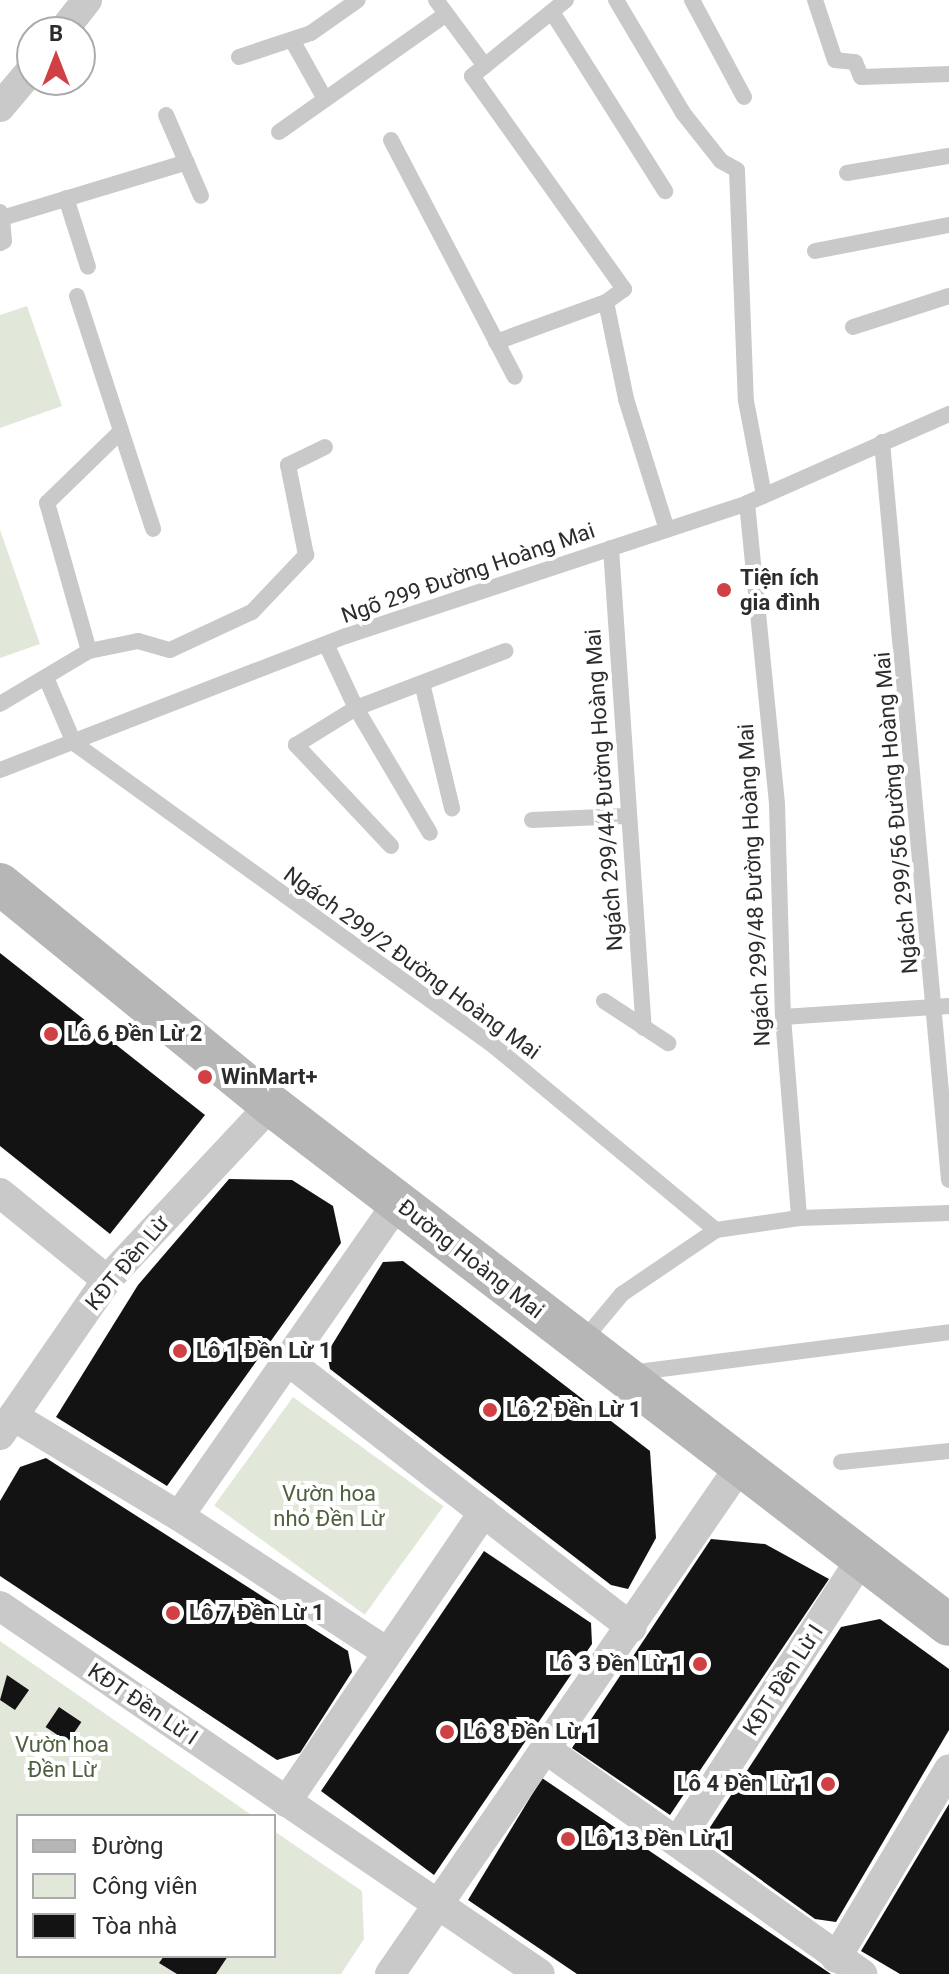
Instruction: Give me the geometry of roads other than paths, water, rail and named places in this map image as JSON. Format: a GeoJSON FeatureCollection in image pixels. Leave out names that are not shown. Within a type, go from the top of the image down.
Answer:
{"type":"FeatureCollection","features":[{"type":"Feature","properties":{"kind":"street"},"geometry":{"type":"LineString","coordinates":[[74,16],[87,0]]}},
{"type":"Feature","properties":{"kind":"street"},"geometry":{"type":"LineString","coordinates":[[0,107],[16,88]]}},
{"type":"Feature","properties":{"kind":"street","name":"Đường Hoàng Mai"},"geometry":{"type":"LineString","coordinates":[[0,884],[271,1105],[397,1203],[861,1559],[948,1620]]}},
{"type":"Feature","properties":{"kind":"street","name":"KĐT Đền Lừ"},"geometry":{"type":"LineString","coordinates":[[6,1425],[107,1280],[271,1105]]}},
{"type":"Feature","properties":{"kind":"street"},"geometry":{"type":"LineString","coordinates":[[0,1193],[107,1280]]}},
{"type":"Feature","properties":{"kind":"street"},"geometry":{"type":"LineString","coordinates":[[179,1516],[397,1203]]}},
{"type":"Feature","properties":{"kind":"street"},"geometry":{"type":"LineString","coordinates":[[288,1361],[632,1628]]}},
{"type":"Feature","properties":{"kind":"street"},"geometry":{"type":"LineString","coordinates":[[6,1425],[179,1516],[387,1652]]}},
{"type":"Feature","properties":{"kind":"street"},"geometry":{"type":"LineString","coordinates":[[390,1974],[632,1628],[740,1466]]}},
{"type":"Feature","properties":{"kind":"street"},"geometry":{"type":"LineString","coordinates":[[286,1802],[484,1512]]}},
{"type":"Feature","properties":{"kind":"street","name":"KĐT Đền Lừ I"},"geometry":{"type":"LineString","coordinates":[[678,1841],[861,1559]]}},
{"type":"Feature","properties":{"kind":"street","name":"KĐT Đền Lừ I"},"geometry":{"type":"LineString","coordinates":[[0,1606],[540,1974]]}},
{"type":"Feature","properties":{"kind":"street"},"geometry":{"type":"LineString","coordinates":[[547,1750],[862,1974]]}},
{"type":"Feature","properties":{"kind":"street"},"geometry":{"type":"LineString","coordinates":[[836,1958],[949,1769]]}},
{"type":"Feature","properties":{"kind":"lane"},"geometry":{"type":"LineString","coordinates":[[239,57],[311,33],[358,0]]}},
{"type":"Feature","properties":{"kind":"lane"},"geometry":{"type":"LineString","coordinates":[[479,71],[566,0]]}},
{"type":"Feature","properties":{"kind":"lane"},"geometry":{"type":"LineString","coordinates":[[616,0],[683,113],[721,161],[737,170],[746,401],[764,495]]}},
{"type":"Feature","properties":{"kind":"lane"},"geometry":{"type":"LineString","coordinates":[[692,0],[744,97]]}},
{"type":"Feature","properties":{"kind":"lane"},"geometry":{"type":"LineString","coordinates":[[815,0],[835,60],[855,62],[861,77],[949,74]]}},
{"type":"Feature","properties":{"kind":"lane"},"geometry":{"type":"LineString","coordinates":[[279,132],[441,7],[479,71],[624,289],[606,302],[496,342]]}},
{"type":"Feature","properties":{"kind":"lane"},"geometry":{"type":"LineString","coordinates":[[552,12],[665,191]]}},
{"type":"Feature","properties":{"kind":"lane"},"geometry":{"type":"LineString","coordinates":[[292,40],[325,99]]}},
{"type":"Feature","properties":{"kind":"lane"},"geometry":{"type":"LineString","coordinates":[[166,115],[201,196]]}},
{"type":"Feature","properties":{"kind":"lane"},"geometry":{"type":"LineString","coordinates":[[391,140],[515,377]]}},
{"type":"Feature","properties":{"kind":"lane"},"geometry":{"type":"LineString","coordinates":[[847,173],[949,156]]}},
{"type":"Feature","properties":{"kind":"lane"},"geometry":{"type":"LineString","coordinates":[[0,243],[4,241],[1,215],[187,162]]}},
{"type":"Feature","properties":{"kind":"lane"},"geometry":{"type":"LineString","coordinates":[[66,198],[88,267]]}},
{"type":"Feature","properties":{"kind":"lane"},"geometry":{"type":"LineString","coordinates":[[815,251],[949,225]]}},
{"type":"Feature","properties":{"kind":"lane"},"geometry":{"type":"LineString","coordinates":[[77,296],[153,529]]}},
{"type":"Feature","properties":{"kind":"lane"},"geometry":{"type":"LineString","coordinates":[[853,327],[949,296]]}},
{"type":"Feature","properties":{"kind":"lane"},"geometry":{"type":"LineString","coordinates":[[606,302],[626,399],[667,530]]}},
{"type":"Feature","properties":{"kind":"lane","name":"Ngõ 299 Đường Hoàng Mai"},"geometry":{"type":"LineString","coordinates":[[0,770],[326,644],[747,503],[949,414]]}},
{"type":"Feature","properties":{"kind":"lane"},"geometry":{"type":"LineString","coordinates":[[89,651],[47,503],[121,431]]}},
{"type":"Feature","properties":{"kind":"lane","name":"Ngách 299/56 Đường Hoàng Mai"},"geometry":{"type":"LineString","coordinates":[[882,442],[942,1006],[949,1180]]}},
{"type":"Feature","properties":{"kind":"lane"},"geometry":{"type":"LineString","coordinates":[[0,704],[47,680],[89,651],[138,641],[170,650],[252,612],[306,555],[288,465],[325,447]]}},
{"type":"Feature","properties":{"kind":"lane","name":"Ngách 299/48 Đường Hoàng Mai"},"geometry":{"type":"LineString","coordinates":[[747,503],[777,804],[783,1017],[799,1218]]}},
{"type":"Feature","properties":{"kind":"lane","name":"Ngách 299/44 Đường Hoàng Mai"},"geometry":{"type":"LineString","coordinates":[[611,548],[626,816],[644,1028]]}},
{"type":"Feature","properties":{"kind":"lane"},"geometry":{"type":"LineString","coordinates":[[326,644],[356,708],[430,833]]}},
{"type":"Feature","properties":{"kind":"lane"},"geometry":{"type":"LineString","coordinates":[[391,846],[296,745],[356,708],[505,651]]}},
{"type":"Feature","properties":{"kind":"lane"},"geometry":{"type":"LineString","coordinates":[[47,680],[74,743]]}},
{"type":"Feature","properties":{"kind":"lane"},"geometry":{"type":"LineString","coordinates":[[422,683],[452,808]]}},
{"type":"Feature","properties":{"kind":"lane","name":"Ngách 299/2 Đường Hoàng Mai"},"geometry":{"type":"LineString","coordinates":[[74,743],[494,1046],[716,1230]]}},
{"type":"Feature","properties":{"kind":"lane"},"geometry":{"type":"LineString","coordinates":[[532,820],[626,816]]}},
{"type":"Feature","properties":{"kind":"lane"},"geometry":{"type":"LineString","coordinates":[[604,1001],[668,1043]]}},
{"type":"Feature","properties":{"kind":"lane"},"geometry":{"type":"LineString","coordinates":[[783,1017],[942,1006]]}},
{"type":"Feature","properties":{"kind":"lane"},"geometry":{"type":"LineString","coordinates":[[580,1344],[622,1294],[716,1230],[799,1218],[949,1213]]}},
{"type":"Feature","properties":{"kind":"lane"},"geometry":{"type":"LineString","coordinates":[[620,1374],[949,1332]]}},
{"type":"Feature","properties":{"kind":"lane"},"geometry":{"type":"LineString","coordinates":[[841,1462],[949,1451]]}},
{"type":"Feature","properties":{"kind":"place","name":"Tiện ích gia đình"},"geometry":{"type":"Point","coordinates":[724,590]}},
{"type":"Feature","properties":{"kind":"place","name":"Lô 6 Đền Lừ 2"},"geometry":{"type":"Point","coordinates":[51,1034]}},
{"type":"Feature","properties":{"kind":"place","name":"WinMart+"},"geometry":{"type":"Point","coordinates":[205,1077]}},
{"type":"Feature","properties":{"kind":"place","name":"Lô 1 Đền Lừ 1"},"geometry":{"type":"Point","coordinates":[180,1351]}},
{"type":"Feature","properties":{"kind":"place","name":"Lô 2 Đền Lừ 1"},"geometry":{"type":"Point","coordinates":[490,1410]}},
{"type":"Feature","properties":{"kind":"place","name":"Lô 7 Đền Lừ 1"},"geometry":{"type":"Point","coordinates":[173,1613]}},
{"type":"Feature","properties":{"kind":"place","name":"Lô 3 Đền Lừ 1"},"geometry":{"type":"Point","coordinates":[700,1664]}},
{"type":"Feature","properties":{"kind":"place","name":"Lô 8 Đền Lừ 1"},"geometry":{"type":"Point","coordinates":[447,1732]}},
{"type":"Feature","properties":{"kind":"place","name":"Lô 4 Đền Lừ 1"},"geometry":{"type":"Point","coordinates":[828,1784]}},
{"type":"Feature","properties":{"kind":"place","name":"Lô 13 Đền Lừ 1"},"geometry":{"type":"Point","coordinates":[568,1839]}},
{"type":"Feature","properties":{"kind":"park label","name":"Vườn hoa nhỏ Đền Lừ"},"geometry":{"type":"Point","coordinates":[329,1506]}},
{"type":"Feature","properties":{"kind":"park label","name":"Vườn hoa Đền Lừ"},"geometry":{"type":"Point","coordinates":[62,1756]}}]}
